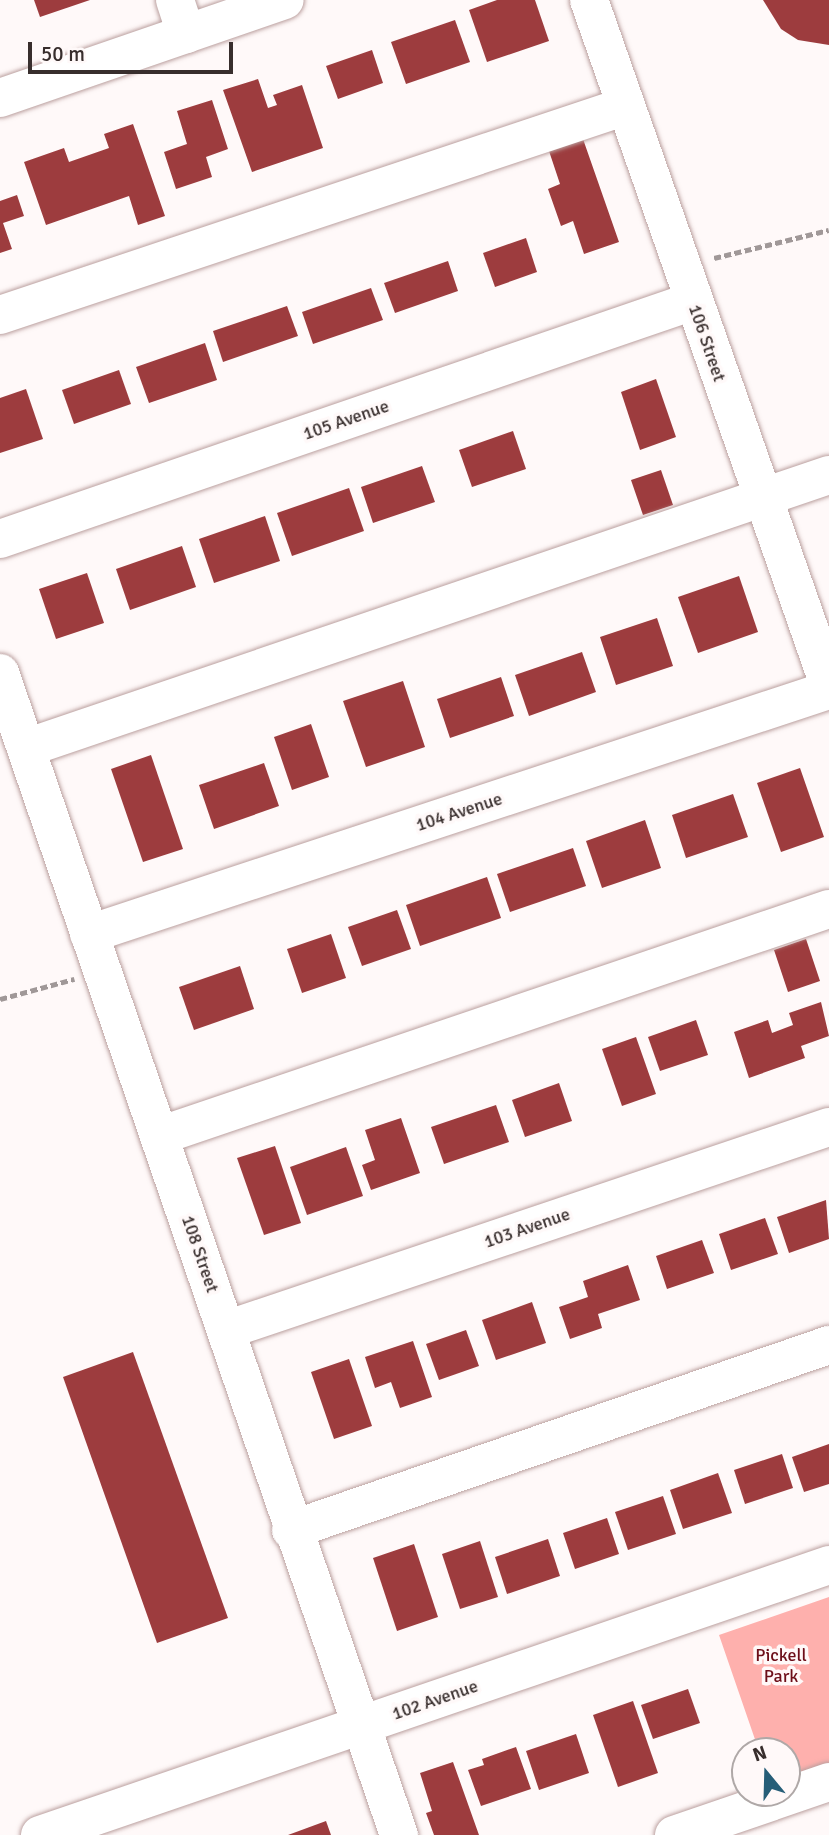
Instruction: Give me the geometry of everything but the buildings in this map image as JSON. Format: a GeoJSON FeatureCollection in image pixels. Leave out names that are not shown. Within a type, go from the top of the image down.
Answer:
{"type":"FeatureCollection","features":[{"type":"Feature","properties":{"kind":"street"},"geometry":{"type":"LineString","coordinates":[[0,98],[181,17],[285,0]]}},
{"type":"Feature","properties":{"kind":"street","name":"106 Street"},"geometry":{"type":"LineString","coordinates":[[589,0],[829,687]]}},
{"type":"Feature","properties":{"kind":"street"},"geometry":{"type":"LineString","coordinates":[[0,315],[626,106]]}},
{"type":"Feature","properties":{"kind":"street","name":"105 Avenue"},"geometry":{"type":"LineString","coordinates":[[0,539],[693,302]]}},
{"type":"Feature","properties":{"kind":"street"},"geometry":{"type":"LineString","coordinates":[[26,748],[829,475]]}},
{"type":"Feature","properties":{"kind":"street","name":"108 Street"},"geometry":{"type":"LineString","coordinates":[[0,673],[226,1330],[291,1530],[399,1835]]}},
{"type":"Feature","properties":{"kind":"street","name":"104 Avenue"},"geometry":{"type":"LineString","coordinates":[[89,934],[829,687]]}},
{"type":"Feature","properties":{"kind":"street"},"geometry":{"type":"LineString","coordinates":[[159,1136],[829,909]]}},
{"type":"Feature","properties":{"kind":"street","name":"103 Avenue"},"geometry":{"type":"LineString","coordinates":[[226,1330],[829,1127]]}},
{"type":"Feature","properties":{"kind":"street"},"geometry":{"type":"LineString","coordinates":[[291,1530],[829,1345]]}},
{"type":"Feature","properties":{"kind":"street","name":"102 Avenue"},"geometry":{"type":"LineString","coordinates":[[40,1835],[829,1565]]}},
{"type":"Feature","properties":{"kind":"street"},"geometry":{"type":"LineString","coordinates":[[674,1835],[829,1782]]}},
{"type":"Feature","properties":{"kind":"path"},"geometry":{"type":"LineString","coordinates":[[681,265],[829,230]]}},
{"type":"Feature","properties":{"kind":"path"},"geometry":{"type":"LineString","coordinates":[[0,999],[102,972]]}},
{"type":"Feature","properties":{"kind":"green space","name":"Pickell Park"},"geometry":{"type":"Polygon","coordinates":[[[829,1597],[829,1768],[801,1778],[801,1737],[754,1737],[719,1635],[829,1597]]]}}]}
